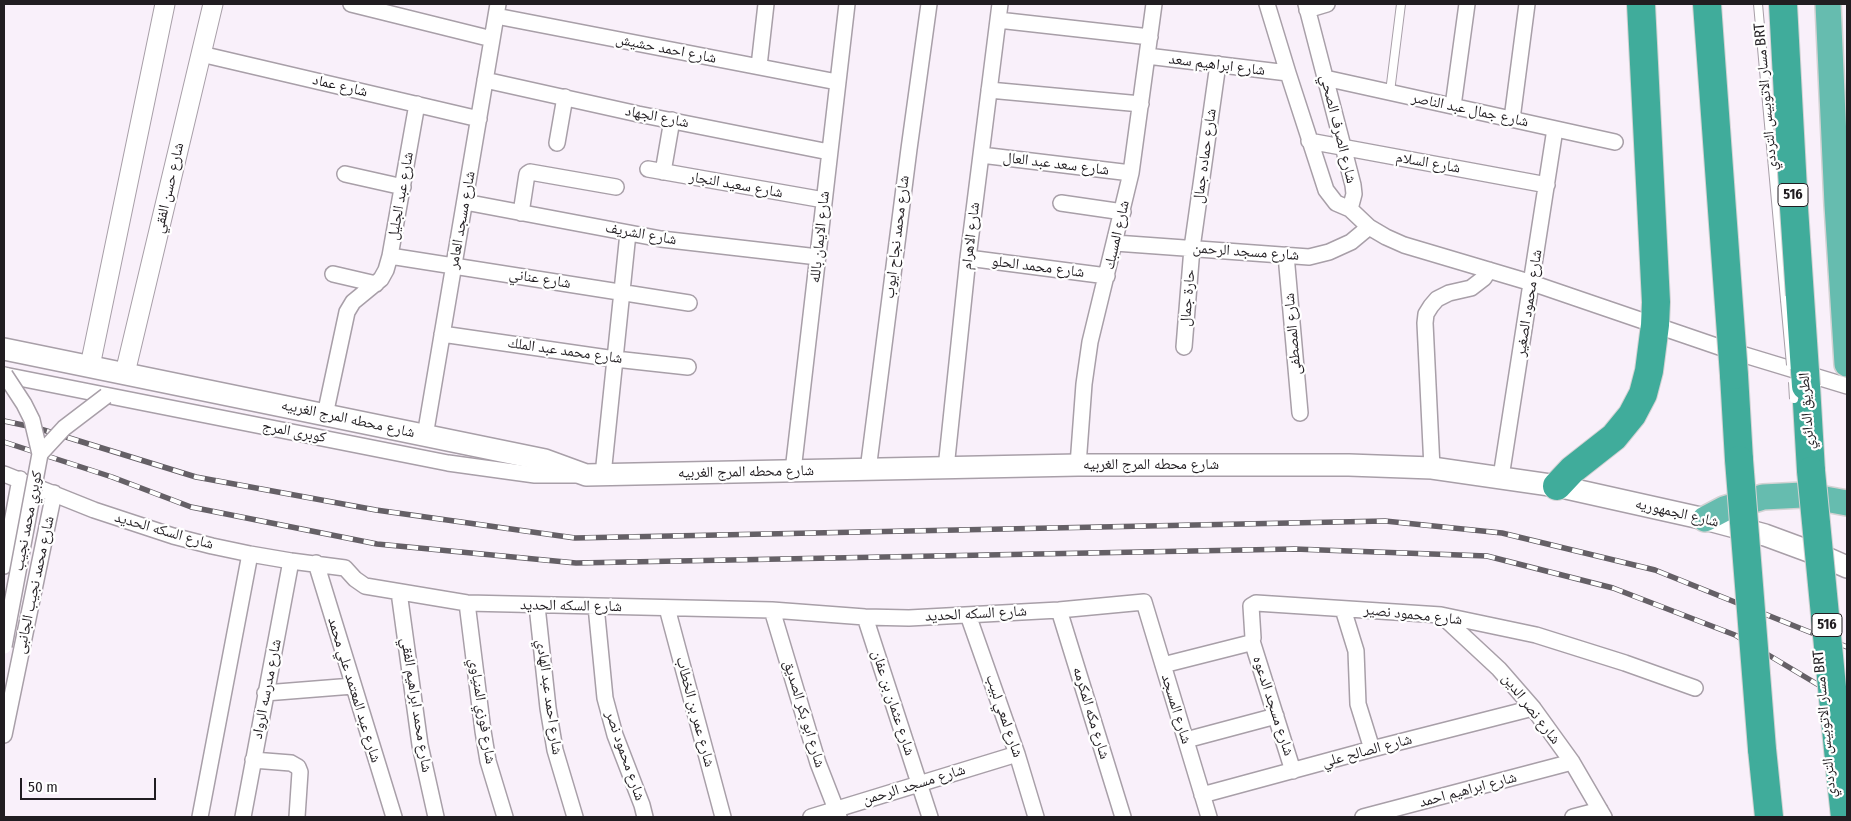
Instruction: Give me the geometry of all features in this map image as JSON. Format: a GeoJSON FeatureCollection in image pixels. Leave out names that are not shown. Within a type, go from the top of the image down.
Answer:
{"type":"FeatureCollection","features":[{"type":"Feature","properties":{"kind":"highway"},"geometry":{"type":"LineString","coordinates":[[1557,486],[1572,470],[1614,437],[1632,415],[1643,394],[1650,363],[1656,302],[1641,4]]}},
{"type":"Feature","properties":{"kind":"highway"},"geometry":{"type":"LineString","coordinates":[[1707,4],[1748,576],[1769,817]]}},
{"type":"Feature","properties":{"kind":"highway","name":"الطريق الدائري"},"geometry":{"type":"LineString","coordinates":[[1783,4],[1811,471],[1845,817]]}},
{"type":"Feature","properties":{"kind":"highway"},"geometry":{"type":"LineString","coordinates":[[1828,4],[1836,205],[1847,364]]}},
{"type":"Feature","properties":{"kind":"highway"},"geometry":{"type":"LineString","coordinates":[[1706,519],[1724,509],[1743,502],[1769,497],[1803,495],[1847,504]]}},
{"type":"Feature","properties":{"kind":"main road","name":"شارع محطه المرج الغربيه"},"geometry":{"type":"LineString","coordinates":[[4,349],[545,460],[595,475],[1078,465],[1349,465],[1432,468],[1501,477]]}},
{"type":"Feature","properties":{"kind":"main road","name":"شارع الجمهوريه"},"geometry":{"type":"LineString","coordinates":[[1501,477],[1557,486],[1706,519],[1765,535],[1847,567]]}},
{"type":"Feature","properties":{"kind":"street"},"geometry":{"type":"LineString","coordinates":[[90,366],[166,4]]}},
{"type":"Feature","properties":{"kind":"street","name":"شارع حسن الفقي"},"geometry":{"type":"LineString","coordinates":[[125,373],[213,4]]}},
{"type":"Feature","properties":{"kind":"street"},"geometry":{"type":"LineString","coordinates":[[351,4],[492,39]]}},
{"type":"Feature","properties":{"kind":"street"},"geometry":{"type":"LineString","coordinates":[[758,66],[766,4]]}},
{"type":"Feature","properties":{"kind":"street","name":"شارع الايمان بالله"},"geometry":{"type":"LineString","coordinates":[[794,471],[847,4]]}},
{"type":"Feature","properties":{"kind":"street","name":"شارع محمد نجاح ايوب"},"geometry":{"type":"LineString","coordinates":[[868,470],[905,177],[930,4]]}},
{"type":"Feature","properties":{"kind":"street","name":"شارع الاهرام"},"geometry":{"type":"LineString","coordinates":[[946,468],[968,258],[1000,4]]}},
{"type":"Feature","properties":{"kind":"street","name":"شارع المسبك"},"geometry":{"type":"LineString","coordinates":[[1078,465],[1084,384],[1090,342],[1131,173],[1154,4]]}},
{"type":"Feature","properties":{"kind":"street","name":"شارع الصرف الصحي"},"geometry":{"type":"LineString","coordinates":[[1267,4],[1326,190],[1336,203],[1350,209],[1354,194],[1353,185],[1307,7]]}},
{"type":"Feature","properties":{"kind":"street"},"geometry":{"type":"LineString","coordinates":[[1307,7],[1327,4]]}},
{"type":"Feature","properties":{"kind":"street"},"geometry":{"type":"LineString","coordinates":[[1453,106],[1467,4]]}},
{"type":"Feature","properties":{"kind":"street"},"geometry":{"type":"LineString","coordinates":[[1512,119],[1527,4]]}},
{"type":"Feature","properties":{"kind":"street","name":"شارع مسجد العامر"},"geometry":{"type":"LineString","coordinates":[[425,436],[497,10]]}},
{"type":"Feature","properties":{"kind":"street","name":"شارع احمد حشيش"},"geometry":{"type":"LineString","coordinates":[[497,10],[837,82]]}},
{"type":"Feature","properties":{"kind":"street"},"geometry":{"type":"LineString","coordinates":[[998,20],[1150,37]]}},
{"type":"Feature","properties":{"kind":"street","name":"شارع عماد"},"geometry":{"type":"LineString","coordinates":[[201,54],[478,119]]}},
{"type":"Feature","properties":{"kind":"street","name":"شارع ابراهيم سعد"},"geometry":{"type":"LineString","coordinates":[[1147,56],[1288,73]]}},
{"type":"Feature","properties":{"kind":"street","name":"شارع حماده جمال"},"geometry":{"type":"LineString","coordinates":[[1192,248],[1218,64]]}},
{"type":"Feature","properties":{"kind":"street","name":"شارع جمال عبد الناصر"},"geometry":{"type":"LineString","coordinates":[[1325,78],[1615,142]]}},
{"type":"Feature","properties":{"kind":"street","name":"شارع الجهاد"},"geometry":{"type":"LineString","coordinates":[[485,80],[829,152]]}},
{"type":"Feature","properties":{"kind":"street"},"geometry":{"type":"LineString","coordinates":[[990,90],[1141,104]]}},
{"type":"Feature","properties":{"kind":"street"},"geometry":{"type":"LineString","coordinates":[[557,143],[565,97]]}},
{"type":"Feature","properties":{"kind":"street","name":"شارع عبد الجليل"},"geometry":{"type":"LineString","coordinates":[[376,284],[386,270],[390,256],[417,104]]}},
{"type":"Feature","properties":{"kind":"street","name":"شارع سعيد النجار"},"geometry":{"type":"LineString","coordinates":[[672,120],[655,170],[824,200]]}},
{"type":"Feature","properties":{"kind":"street","name":"شارع محمود الصغير"},"geometry":{"type":"LineString","coordinates":[[1501,477],[1555,129]]}},
{"type":"Feature","properties":{"kind":"street","name":"شارع السلام"},"geometry":{"type":"LineString","coordinates":[[1309,141],[1547,185]]}},
{"type":"Feature","properties":{"kind":"street","name":"شارع سعد عبد العال"},"geometry":{"type":"LineString","coordinates":[[981,155],[1131,173]]}},
{"type":"Feature","properties":{"kind":"street"},"geometry":{"type":"LineString","coordinates":[[521,212],[526,176],[530,172],[616,187]]}},
{"type":"Feature","properties":{"kind":"street"},"geometry":{"type":"LineString","coordinates":[[344,174],[403,187]]}},
{"type":"Feature","properties":{"kind":"street","name":"شارع الشريف"},"geometry":{"type":"LineString","coordinates":[[464,202],[660,239],[818,257]]}},
{"type":"Feature","properties":{"kind":"street"},"geometry":{"type":"LineString","coordinates":[[1062,203],[1123,212]]}},
{"type":"Feature","properties":{"kind":"street"},"geometry":{"type":"LineString","coordinates":[[1350,209],[1369,227],[1404,245],[1532,283],[1758,359],[1847,386]]}},
{"type":"Feature","properties":{"kind":"street","name":"شارع مسجد الرحمن"},"geometry":{"type":"LineString","coordinates":[[1115,243],[1309,256],[1329,252],[1351,242],[1369,227]]}},
{"type":"Feature","properties":{"kind":"street"},"geometry":{"type":"LineString","coordinates":[[595,475],[615,359],[628,232]]}},
{"type":"Feature","properties":{"kind":"street","name":"حارة جمال"},"geometry":{"type":"LineString","coordinates":[[1184,347],[1192,248]]}},
{"type":"Feature","properties":{"kind":"street","name":"شارع المصطفى"},"geometry":{"type":"LineString","coordinates":[[1286,255],[1300,413]]}},
{"type":"Feature","properties":{"kind":"street","name":"شارع عناني"},"geometry":{"type":"LineString","coordinates":[[390,256],[689,303]]}},
{"type":"Feature","properties":{"kind":"street","name":"شارع محمد الحلو"},"geometry":{"type":"LineString","coordinates":[[968,258],[1107,276]]}},
{"type":"Feature","properties":{"kind":"street"},"geometry":{"type":"LineString","coordinates":[[1432,468],[1426,314],[1437,299],[1449,293],[1471,288],[1484,278],[1489,270]]}},
{"type":"Feature","properties":{"kind":"street"},"geometry":{"type":"LineString","coordinates":[[333,274],[376,284]]}},
{"type":"Feature","properties":{"kind":"street"},"geometry":{"type":"LineString","coordinates":[[325,415],[347,312],[353,302],[376,284]]}},
{"type":"Feature","properties":{"kind":"street","name":"شارع محمد عبد الملك"},"geometry":{"type":"LineString","coordinates":[[442,334],[615,359],[688,367]]}},
{"type":"Feature","properties":{"kind":"street","name":"كوبرى المرج"},"geometry":{"type":"LineString","coordinates":[[4,375],[448,463],[535,474],[595,475]]}},
{"type":"Feature","properties":{"kind":"street","name":"كوبري محمد نجيب"},"geometry":{"type":"LineString","coordinates":[[4,375],[24,404],[32,420],[40,454],[4,646]]}},
{"type":"Feature","properties":{"kind":"street","name":"كوبري محمد نجيب"},"geometry":{"type":"LineString","coordinates":[[40,454],[70,422],[106,396]]}},
{"type":"Feature","properties":{"kind":"street","name":"شارع السكه الحديد"},"geometry":{"type":"LineString","coordinates":[[4,474],[94,510],[173,536],[250,554],[345,568],[365,586],[467,603],[772,610],[865,617],[909,618],[1059,610],[1144,602]]}},
{"type":"Feature","properties":{"kind":"street"},"geometry":{"type":"LineString","coordinates":[[4,566],[20,479]]}},
{"type":"Feature","properties":{"kind":"street","name":"شارع محمد نجيب الجانبى"},"geometry":{"type":"LineString","coordinates":[[4,735],[54,493]]}},
{"type":"Feature","properties":{"kind":"street"},"geometry":{"type":"LineString","coordinates":[[200,817],[250,554]]}},
{"type":"Feature","properties":{"kind":"street","name":"شارع مدرسه الرواد"},"geometry":{"type":"LineString","coordinates":[[242,817],[291,561]]}},
{"type":"Feature","properties":{"kind":"street","name":"شارع عبد المعتمد علي محمد"},"geometry":{"type":"LineString","coordinates":[[316,563],[352,686],[394,817]]}},
{"type":"Feature","properties":{"kind":"street","name":"شارع محمد ابراهيم الفقي"},"geometry":{"type":"LineString","coordinates":[[399,592],[420,745],[436,817]]}},
{"type":"Feature","properties":{"kind":"street","name":"شارع المسجد"},"geometry":{"type":"LineString","coordinates":[[1144,602],[1209,817]]}},
{"type":"Feature","properties":{"kind":"street","name":"شارع فوزي المنياوي"},"geometry":{"type":"LineString","coordinates":[[467,603],[488,761],[505,817]]}},
{"type":"Feature","properties":{"kind":"street","name":"شارع محمود نصير"},"geometry":{"type":"LineString","coordinates":[[1252,641],[1251,606],[1254,603],[1441,615],[1536,635],[1625,663],[1695,688]]}},
{"type":"Feature","properties":{"kind":"street","name":"شارع احمد عبد الهادي"},"geometry":{"type":"LineString","coordinates":[[537,606],[548,708],[555,750],[575,817]]}},
{"type":"Feature","properties":{"kind":"street","name":"شارع محمود نصر"},"geometry":{"type":"LineString","coordinates":[[596,606],[605,698],[615,735],[636,788],[645,817]]}},
{"type":"Feature","properties":{"kind":"street","name":"شارع عمر بن الخطاب"},"geometry":{"type":"LineString","coordinates":[[667,608],[723,817]]}},
{"type":"Feature","properties":{"kind":"street"},"geometry":{"type":"LineString","coordinates":[[1343,609],[1356,651],[1358,704],[1372,748]]}},
{"type":"Feature","properties":{"kind":"street","name":"شارع ابو بكر الصديق"},"geometry":{"type":"LineString","coordinates":[[772,610],[818,763],[838,813]]}},
{"type":"Feature","properties":{"kind":"street","name":"شارع مكه المكرمه"},"geometry":{"type":"LineString","coordinates":[[1059,610],[1123,817]]}},
{"type":"Feature","properties":{"kind":"street","name":"شارع لمعي لبيب"},"geometry":{"type":"LineString","coordinates":[[968,615],[1017,754],[1036,817]]}},
{"type":"Feature","properties":{"kind":"street","name":"شارع نصر الدين"},"geometry":{"type":"LineString","coordinates":[[1441,615],[1492,662],[1533,708],[1572,762],[1602,813]]}},
{"type":"Feature","properties":{"kind":"street","name":"شارع عثمان بن عفان"},"geometry":{"type":"LineString","coordinates":[[865,617],[930,817]]}},
{"type":"Feature","properties":{"kind":"street"},"geometry":{"type":"LineString","coordinates":[[1163,665],[1248,644],[1252,641]]}},
{"type":"Feature","properties":{"kind":"street","name":"شارع مسجد الدعوه"},"geometry":{"type":"LineString","coordinates":[[1252,641],[1293,771]]}},
{"type":"Feature","properties":{"kind":"street"},"geometry":{"type":"LineString","coordinates":[[265,693],[352,686]]}},
{"type":"Feature","properties":{"kind":"street","name":"شارع الصالح علي"},"geometry":{"type":"LineString","coordinates":[[1202,795],[1372,748],[1533,708]]}},
{"type":"Feature","properties":{"kind":"street"},"geometry":{"type":"LineString","coordinates":[[1186,740],[1276,716]]}},
{"type":"Feature","properties":{"kind":"street","name":"شارع مسجد الرحمن"},"geometry":{"type":"LineString","coordinates":[[811,817],[838,813],[919,783],[1017,754]]}},
{"type":"Feature","properties":{"kind":"street"},"geometry":{"type":"LineString","coordinates":[[254,760],[291,763],[298,766],[300,772],[297,817]]}},
{"type":"Feature","properties":{"kind":"street","name":"شارع ابراهيم احمد"},"geometry":{"type":"LineString","coordinates":[[1363,817],[1572,762]]}},
{"type":"Feature","properties":{"kind":"street"},"geometry":{"type":"LineString","coordinates":[[1573,817],[1602,813]]}},
{"type":"Feature","properties":{"kind":"lane"},"geometry":{"type":"LineString","coordinates":[[1390,92],[1401,4]]}},
{"type":"Feature","properties":{"kind":"lane","name":"مسار الاتوبيس الترددي BRT"},"geometry":{"type":"LineString","coordinates":[[1758,4],[1795,409]]}},
{"type":"Feature","properties":{"kind":"lane"},"geometry":{"type":"LineString","coordinates":[[1803,486],[1805,505]]}},
{"type":"Feature","properties":{"kind":"lane"},"geometry":{"type":"LineString","coordinates":[[1808,544],[1810,564]]}},
{"type":"Feature","properties":{"kind":"railway"},"geometry":{"type":"LineString","coordinates":[[4,421],[37,428],[196,477],[376,510],[575,538],[1385,521],[1502,533],[1655,570],[1847,647]]}},
{"type":"Feature","properties":{"kind":"railway"},"geometry":{"type":"LineString","coordinates":[[4,442],[112,477],[191,507],[377,544],[576,563],[1294,549],[1487,556],[1613,588],[1735,635],[1847,702]]}}]}
